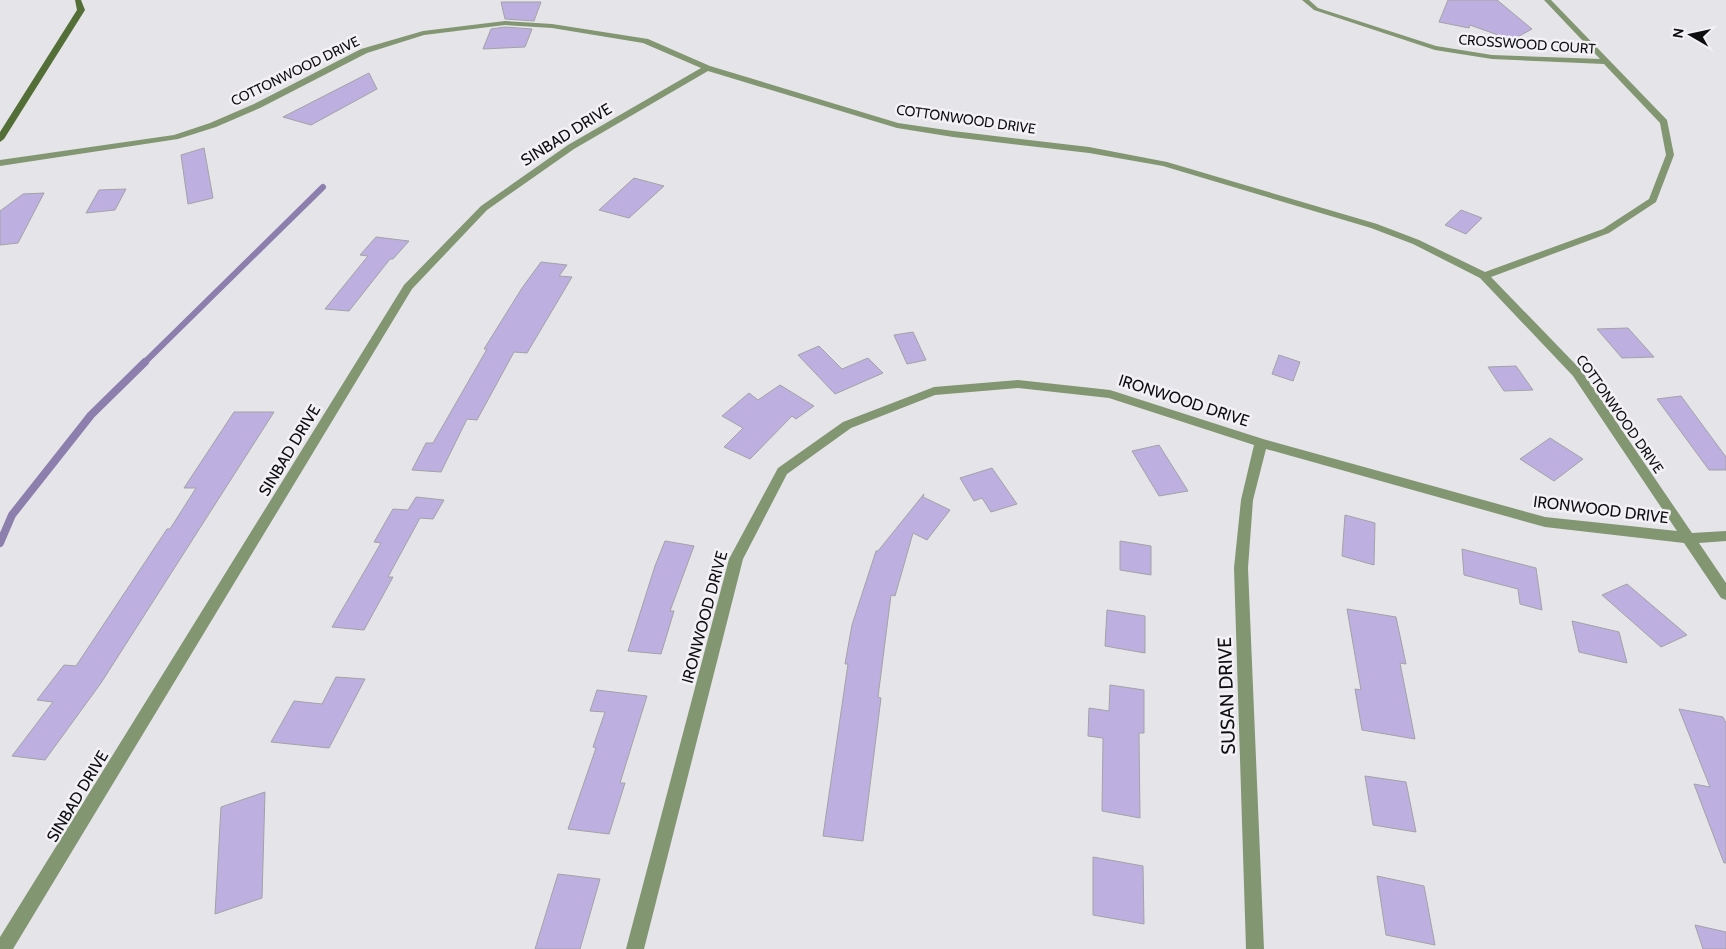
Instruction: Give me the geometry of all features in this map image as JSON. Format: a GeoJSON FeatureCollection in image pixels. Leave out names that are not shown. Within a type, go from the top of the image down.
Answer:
{"type":"FeatureCollection","features":[{"type":"Feature","properties":{"kind":"street"},"geometry":{"type":"LineString","coordinates":[[0,139],[81,10],[78,0]]}},
{"type":"Feature","properties":{"kind":"street","name":"CROSSWOOD COURT"},"geometry":{"type":"LineString","coordinates":[[1305,0],[1316,9],[1435,48],[1492,57],[1607,62]]}},
{"type":"Feature","properties":{"kind":"street"},"geometry":{"type":"LineString","coordinates":[[1484,276],[1606,231],[1653,200],[1670,155],[1664,122],[1547,0]]}},
{"type":"Feature","properties":{"kind":"street","name":"COTTONWOOD DRIVE"},"geometry":{"type":"LineString","coordinates":[[0,162],[175,137],[213,125],[256,106],[364,51],[423,33],[505,23],[552,26],[645,41],[707,68],[897,125],[953,134],[1088,150],[1164,164],[1374,226],[1416,242],[1484,276],[1577,373],[1726,594]]}},
{"type":"Feature","properties":{"kind":"street","name":"SINBAD DRIVE"},"geometry":{"type":"LineString","coordinates":[[3,949],[408,287],[484,208],[572,147],[707,68]]}},
{"type":"Feature","properties":{"kind":"street","name":"IRONWOOD DRIVE"},"geometry":{"type":"LineString","coordinates":[[635,949],[736,559],[782,471],[847,425],[934,391],[1018,384],[1110,394],[1261,443],[1544,522],[1689,538],[1726,536]]}},
{"type":"Feature","properties":{"kind":"street","name":"SUSAN DRIVE"},"geometry":{"type":"LineString","coordinates":[[1255,949],[1241,568],[1247,500],[1261,443]]}},
{"type":"Feature","properties":{"kind":"building"},"geometry":{"type":"Polygon","coordinates":[[[1448,0],[1497,0],[1532,29],[1512,40],[1470,25],[1469,28],[1439,22],[1448,0]]]}},
{"type":"Feature","properties":{"kind":"building"},"geometry":{"type":"Polygon","coordinates":[[[501,2],[541,2],[534,21],[505,19],[501,2]]]}},
{"type":"Feature","properties":{"kind":"building"},"geometry":{"type":"Polygon","coordinates":[[[505,27],[532,29],[525,47],[483,49],[491,29],[505,27]]]}},
{"type":"Feature","properties":{"kind":"building"},"geometry":{"type":"Polygon","coordinates":[[[369,73],[377,89],[311,125],[283,117],[369,73]]]}},
{"type":"Feature","properties":{"kind":"building"},"geometry":{"type":"Polygon","coordinates":[[[204,148],[213,198],[188,204],[181,155],[204,148]]]}},
{"type":"Feature","properties":{"kind":"building"},"geometry":{"type":"Polygon","coordinates":[[[634,178],[664,186],[629,218],[599,210],[634,178]]]}},
{"type":"Feature","properties":{"kind":"building"},"geometry":{"type":"Polygon","coordinates":[[[126,189],[115,210],[86,213],[99,190],[126,189]]]}},
{"type":"Feature","properties":{"kind":"building"},"geometry":{"type":"Polygon","coordinates":[[[44,193],[18,243],[0,245],[0,211],[23,194],[44,193]]]}},
{"type":"Feature","properties":{"kind":"building"},"geometry":{"type":"Polygon","coordinates":[[[1461,210],[1482,218],[1466,234],[1445,225],[1461,210]]]}},
{"type":"Feature","properties":{"kind":"building"},"geometry":{"type":"Polygon","coordinates":[[[376,237],[409,241],[393,259],[390,259],[349,311],[325,309],[368,256],[360,255],[376,237]]]}},
{"type":"Feature","properties":{"kind":"building"},"geometry":{"type":"Polygon","coordinates":[[[541,262],[567,265],[559,276],[572,277],[527,353],[514,352],[477,420],[467,419],[441,472],[412,470],[426,443],[433,443],[487,349],[484,349],[522,288],[541,262]]]}},
{"type":"Feature","properties":{"kind":"building"},"geometry":{"type":"Polygon","coordinates":[[[1628,328],[1654,357],[1622,358],[1597,329],[1628,328]]]}},
{"type":"Feature","properties":{"kind":"building"},"geometry":{"type":"Polygon","coordinates":[[[913,332],[926,360],[907,364],[894,335],[913,332]]]}},
{"type":"Feature","properties":{"kind":"building"},"geometry":{"type":"Polygon","coordinates":[[[819,346],[842,369],[868,358],[883,373],[835,394],[798,355],[819,346]]]}},
{"type":"Feature","properties":{"kind":"building"},"geometry":{"type":"Polygon","coordinates":[[[1279,355],[1300,362],[1293,381],[1272,374],[1279,355]]]}},
{"type":"Feature","properties":{"kind":"building"},"geometry":{"type":"Polygon","coordinates":[[[1516,366],[1533,390],[1504,391],[1488,367],[1516,366]]]}},
{"type":"Feature","properties":{"kind":"building"},"geometry":{"type":"Polygon","coordinates":[[[780,385],[814,406],[796,419],[792,416],[750,459],[724,447],[743,428],[722,416],[749,393],[758,400],[780,385]]]}},
{"type":"Feature","properties":{"kind":"building"},"geometry":{"type":"Polygon","coordinates":[[[1681,396],[1726,457],[1726,470],[1709,470],[1657,399],[1681,396]]]}},
{"type":"Feature","properties":{"kind":"building"},"geometry":{"type":"Polygon","coordinates":[[[234,412],[274,412],[101,683],[45,760],[12,756],[53,702],[37,700],[64,665],[76,666],[167,529],[170,529],[196,488],[184,488],[234,412]]]}},
{"type":"Feature","properties":{"kind":"building"},"geometry":{"type":"Polygon","coordinates":[[[1550,438],[1583,459],[1554,481],[1520,459],[1550,438]]]}},
{"type":"Feature","properties":{"kind":"building"},"geometry":{"type":"Polygon","coordinates":[[[1159,445],[1188,491],[1159,496],[1132,451],[1159,445]]]}},
{"type":"Feature","properties":{"kind":"building"},"geometry":{"type":"Polygon","coordinates":[[[992,468],[1017,504],[991,512],[982,498],[974,501],[960,478],[992,468]]]}},
{"type":"Feature","properties":{"kind":"building"},"geometry":{"type":"Polygon","coordinates":[[[924,494],[923,497],[950,510],[927,540],[913,533],[895,596],[891,595],[878,697],[881,698],[863,841],[823,836],[848,664],[845,664],[852,625],[876,551],[878,551],[924,494]]]}},
{"type":"Feature","properties":{"kind":"building"},"geometry":{"type":"Polygon","coordinates":[[[416,497],[444,500],[433,519],[420,518],[388,577],[393,577],[364,630],[332,627],[381,543],[374,542],[393,509],[408,510],[416,497]]]}},
{"type":"Feature","properties":{"kind":"building"},"geometry":{"type":"Polygon","coordinates":[[[1345,515],[1375,523],[1374,565],[1342,556],[1345,515]]]}},
{"type":"Feature","properties":{"kind":"building"},"geometry":{"type":"Polygon","coordinates":[[[665,541],[694,546],[670,611],[674,611],[661,654],[628,651],[655,566],[665,541]]]}},
{"type":"Feature","properties":{"kind":"building"},"geometry":{"type":"Polygon","coordinates":[[[1120,541],[1151,546],[1151,575],[1120,570],[1120,541]]]}},
{"type":"Feature","properties":{"kind":"building"},"geometry":{"type":"Polygon","coordinates":[[[1462,549],[1536,568],[1542,610],[1520,604],[1518,589],[1464,575],[1462,549]]]}},
{"type":"Feature","properties":{"kind":"building"},"geometry":{"type":"Polygon","coordinates":[[[1627,584],[1687,635],[1661,647],[1602,595],[1627,584]]]}},
{"type":"Feature","properties":{"kind":"building"},"geometry":{"type":"Polygon","coordinates":[[[1347,609],[1396,617],[1406,664],[1400,663],[1415,739],[1362,730],[1355,689],[1361,690],[1347,609]]]}},
{"type":"Feature","properties":{"kind":"building"},"geometry":{"type":"Polygon","coordinates":[[[1107,610],[1145,616],[1145,653],[1105,646],[1107,610]]]}},
{"type":"Feature","properties":{"kind":"building"},"geometry":{"type":"Polygon","coordinates":[[[1572,621],[1619,632],[1627,663],[1579,652],[1572,621]]]}},
{"type":"Feature","properties":{"kind":"building"},"geometry":{"type":"Polygon","coordinates":[[[336,677],[365,679],[329,748],[271,742],[294,701],[322,704],[336,677]]]}},
{"type":"Feature","properties":{"kind":"building"},"geometry":{"type":"Polygon","coordinates":[[[1110,685],[1144,690],[1144,733],[1139,733],[1140,818],[1102,811],[1103,738],[1088,736],[1089,708],[1109,711],[1110,685]]]}},
{"type":"Feature","properties":{"kind":"building"},"geometry":{"type":"Polygon","coordinates":[[[597,690],[647,696],[620,783],[625,783],[609,834],[568,829],[596,748],[593,747],[605,712],[590,711],[597,690]]]}},
{"type":"Feature","properties":{"kind":"building"},"geometry":{"type":"Polygon","coordinates":[[[1679,709],[1723,717],[1726,723],[1726,863],[1724,863],[1694,784],[1710,787],[1679,709]]]}},
{"type":"Feature","properties":{"kind":"building"},"geometry":{"type":"Polygon","coordinates":[[[1365,776],[1406,782],[1416,832],[1373,825],[1365,776]]]}},
{"type":"Feature","properties":{"kind":"building"},"geometry":{"type":"Polygon","coordinates":[[[265,792],[262,898],[215,914],[221,807],[265,792]]]}},
{"type":"Feature","properties":{"kind":"building"},"geometry":{"type":"Polygon","coordinates":[[[1093,857],[1143,866],[1144,924],[1093,915],[1093,857]]]}},
{"type":"Feature","properties":{"kind":"building"},"geometry":{"type":"Polygon","coordinates":[[[558,874],[600,879],[580,949],[535,949],[558,874]]]}},
{"type":"Feature","properties":{"kind":"building"},"geometry":{"type":"Polygon","coordinates":[[[1377,876],[1424,886],[1435,945],[1386,935],[1377,876]]]}},
{"type":"Feature","properties":{"kind":"building"},"geometry":{"type":"Polygon","coordinates":[[[1695,925],[1726,932],[1726,949],[1703,949],[1695,925]]]}},
{"type":"Feature","properties":{"kind":"waterway"},"geometry":{"type":"LineString","coordinates":[[144,363],[323,187]]}},
{"type":"Feature","properties":{"kind":"waterway"},"geometry":{"type":"LineString","coordinates":[[0,543],[12,515],[91,415],[145,362]]}}]}
